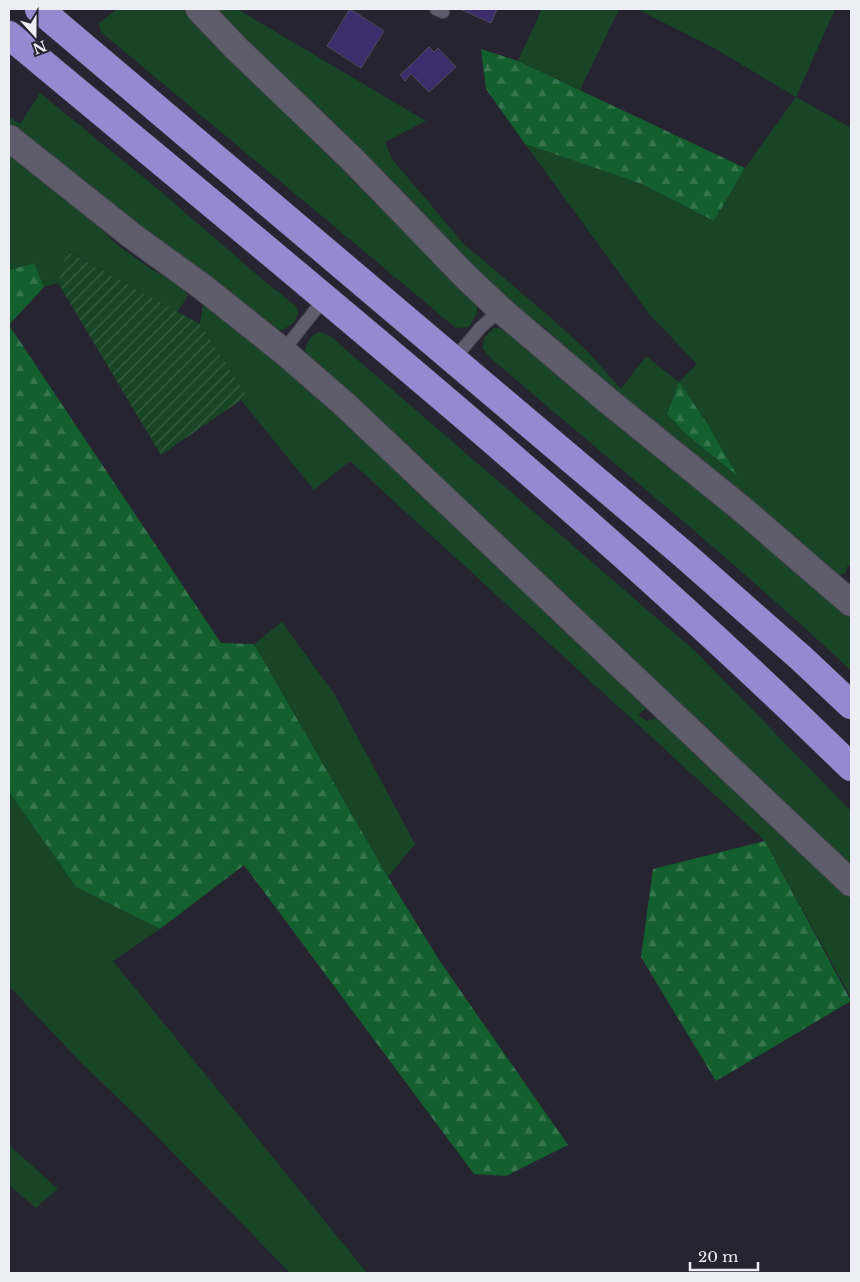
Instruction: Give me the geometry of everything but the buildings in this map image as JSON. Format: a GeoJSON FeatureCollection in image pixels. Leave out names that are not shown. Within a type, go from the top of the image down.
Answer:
{"type":"FeatureCollection","features":[{"type":"Feature","properties":{"kind":"highway"},"geometry":{"type":"LineString","coordinates":[[40,10],[682,553],[801,658],[851,705]]}},
{"type":"Feature","properties":{"kind":"highway"},"geometry":{"type":"LineString","coordinates":[[12,37],[324,299],[658,584],[851,767]]}},
{"type":"Feature","properties":{"kind":"street"},"geometry":{"type":"LineString","coordinates":[[199,9],[235,47],[353,160],[465,276],[501,310],[607,400],[742,509],[851,603]]}},
{"type":"Feature","properties":{"kind":"street"},"geometry":{"type":"LineString","coordinates":[[9,138],[131,235],[204,288],[283,351],[343,403],[851,883]]}},
{"type":"Feature","properties":{"kind":"lane"},"geometry":{"type":"LineString","coordinates":[[283,351],[324,299]]}},
{"type":"Feature","properties":{"kind":"lane"},"geometry":{"type":"LineString","coordinates":[[454,359],[482,327],[501,310]]}},
{"type":"Feature","properties":{"kind":"green space"},"geometry":{"type":"Polygon","coordinates":[[[117,9],[186,9],[478,301],[477,313],[469,327],[456,328],[101,32],[99,23],[117,9]]]}},
{"type":"Feature","properties":{"kind":"green space"},"geometry":{"type":"Polygon","coordinates":[[[214,9],[237,9],[426,121],[385,142],[392,159],[463,243],[587,351],[621,389],[646,356],[679,382],[697,364],[650,315],[525,144],[642,184],[714,221],[745,168],[796,97],[851,128],[851,567],[848,565],[845,573],[837,577],[614,393],[543,326],[525,318],[214,9]],[[679,382],[667,414],[686,434],[736,476],[679,382]]]}},
{"type":"Feature","properties":{"kind":"green space"},"geometry":{"type":"Polygon","coordinates":[[[542,9],[619,9],[580,90],[518,61],[542,9]]]}},
{"type":"Feature","properties":{"kind":"green space"},"geometry":{"type":"Polygon","coordinates":[[[637,9],[835,9],[796,97],[714,48],[637,9]]]}},
{"type":"Feature","properties":{"kind":"green space"},"geometry":{"type":"Polygon","coordinates":[[[481,49],[518,61],[745,168],[714,221],[642,184],[525,144],[486,89],[481,49]]]}},
{"type":"Feature","properties":{"kind":"green space"},"geometry":{"type":"Polygon","coordinates":[[[40,93],[159,190],[296,306],[298,314],[294,323],[282,330],[258,323],[9,128],[9,117],[20,124],[40,93]]]}},
{"type":"Feature","properties":{"kind":"green space"},"geometry":{"type":"Polygon","coordinates":[[[9,152],[85,209],[96,224],[116,244],[154,271],[182,284],[188,296],[177,312],[68,251],[58,283],[44,287],[34,263],[9,270],[9,152]]]}},
{"type":"Feature","properties":{"kind":"green space"},"geometry":{"type":"Polygon","coordinates":[[[67,251],[200,324],[246,394],[241,400],[161,455],[58,283],[67,251]]]}},
{"type":"Feature","properties":{"kind":"green space"},"geometry":{"type":"Polygon","coordinates":[[[34,263],[44,287],[9,325],[9,270],[34,263]]]}},
{"type":"Feature","properties":{"kind":"green space"},"geometry":{"type":"Polygon","coordinates":[[[203,303],[269,352],[647,702],[646,709],[638,715],[647,721],[662,717],[796,846],[851,896],[851,998],[765,841],[350,461],[314,490],[241,400],[246,394],[200,324],[203,303]]]}},
{"type":"Feature","properties":{"kind":"green space"},"geometry":{"type":"Polygon","coordinates":[[[9,325],[221,643],[254,644],[388,877],[439,960],[568,1145],[506,1176],[474,1174],[244,865],[160,929],[76,887],[9,792],[9,325]]]}},
{"type":"Feature","properties":{"kind":"green space"},"geometry":{"type":"Polygon","coordinates":[[[494,328],[511,330],[776,550],[851,616],[851,671],[719,552],[492,359],[483,349],[484,338],[494,328]]]}},
{"type":"Feature","properties":{"kind":"green space"},"geometry":{"type":"Polygon","coordinates":[[[320,332],[330,336],[695,651],[851,811],[851,869],[308,357],[305,350],[308,341],[320,332]]]}},
{"type":"Feature","properties":{"kind":"green space"},"geometry":{"type":"Polygon","coordinates":[[[679,382],[708,425],[738,477],[686,434],[667,414],[679,382]]]}},
{"type":"Feature","properties":{"kind":"green space"},"geometry":{"type":"Polygon","coordinates":[[[282,622],[335,695],[415,844],[388,877],[254,644],[282,622]]]}},
{"type":"Feature","properties":{"kind":"green space"},"geometry":{"type":"Polygon","coordinates":[[[9,792],[76,887],[160,929],[113,961],[367,1273],[290,1273],[140,1119],[83,1065],[9,986],[9,792]]]}},
{"type":"Feature","properties":{"kind":"green space"},"geometry":{"type":"Polygon","coordinates":[[[765,841],[851,1001],[716,1081],[641,957],[653,869],[765,841]]]}},
{"type":"Feature","properties":{"kind":"green space"},"geometry":{"type":"Polygon","coordinates":[[[9,1145],[58,1189],[36,1208],[9,1185],[9,1145]]]}}]}
